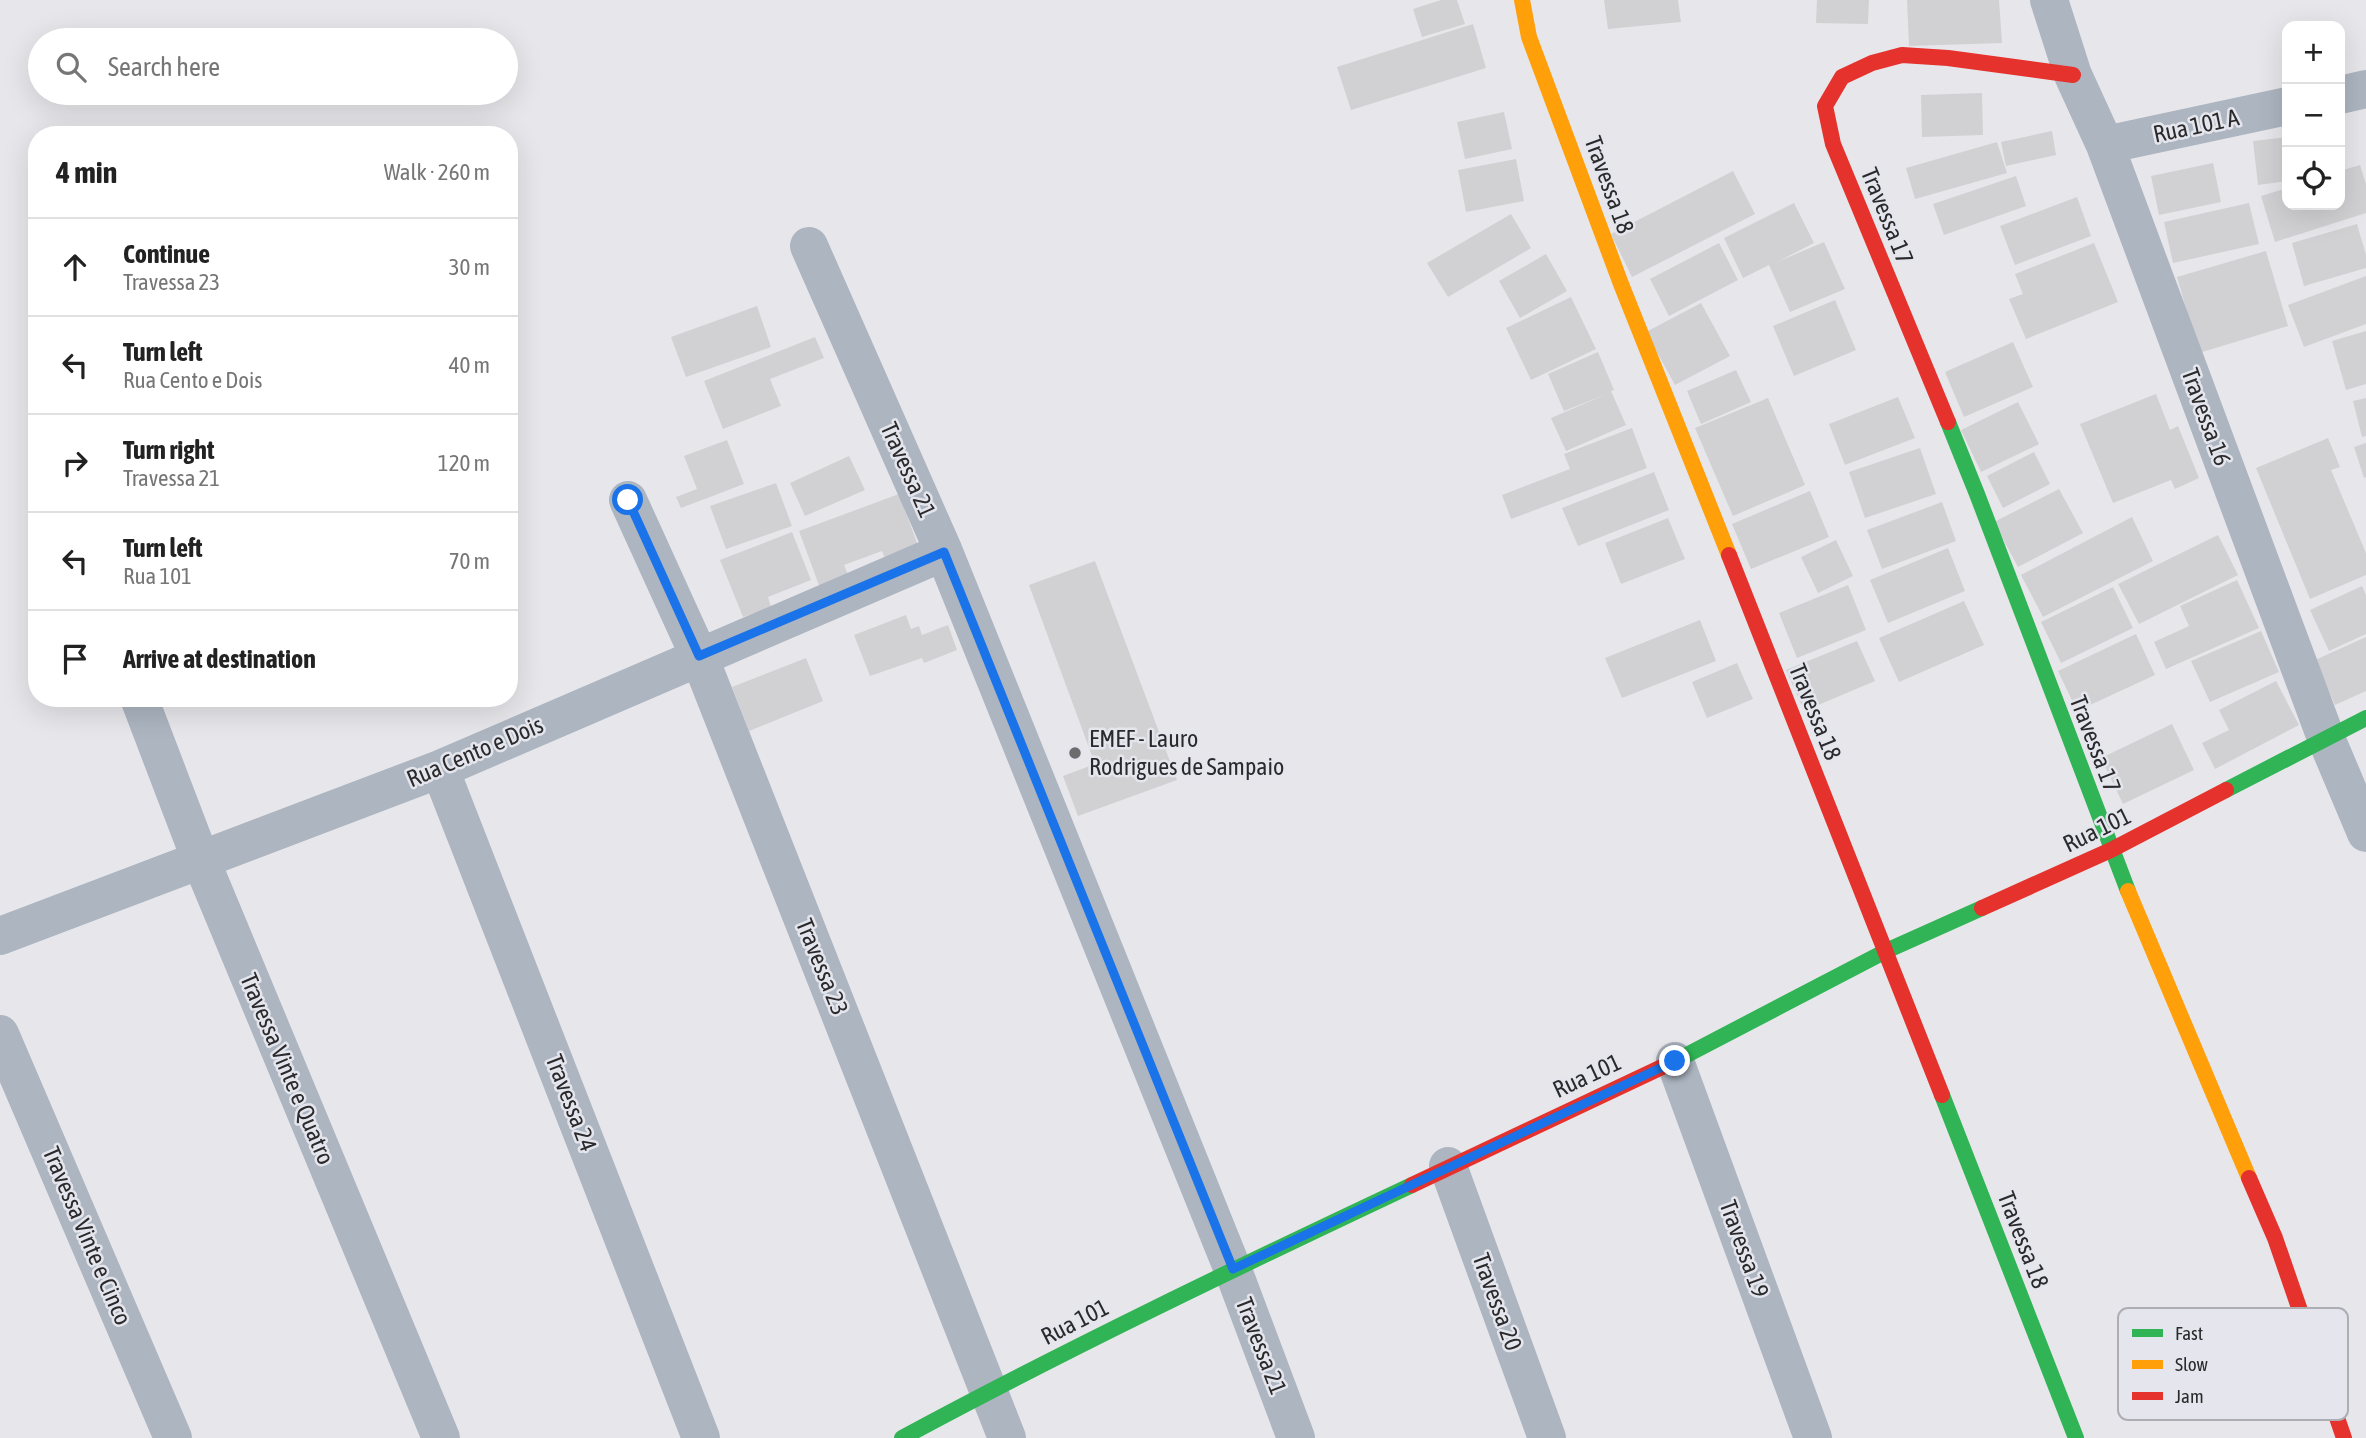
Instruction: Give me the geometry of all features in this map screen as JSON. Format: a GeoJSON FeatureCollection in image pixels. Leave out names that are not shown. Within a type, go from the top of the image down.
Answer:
{"type":"FeatureCollection","features":[{"type":"Feature","properties":{"kind":"street","name":"Travessa 18"},"geometry":{"type":"LineString","coordinates":[[1522,0],[1529,37],[1621,284],[2076,1438]]}},
{"type":"Feature","properties":{"kind":"street","name":"Travessa 16"},"geometry":{"type":"LineString","coordinates":[[2049,0],[2073,75],[2105,145],[2326,738],[2366,833]]}},
{"type":"Feature","properties":{"kind":"street","name":"Travessa 17"},"geometry":{"type":"LineString","coordinates":[[2073,75],[1948,58],[1902,55],[1872,63],[1842,78],[1825,106],[1833,144],[1977,494],[2111,850],[2275,1238],[2299,1308]]}},
{"type":"Feature","properties":{"kind":"street","name":"Rua 101 A"},"geometry":{"type":"LineString","coordinates":[[2105,145],[2282,107]]}},
{"type":"Feature","properties":{"kind":"street","name":"Travessa 21"},"geometry":{"type":"LineString","coordinates":[[808,246],[944,552],[1233,1269],[1296,1438]]}},
{"type":"Feature","properties":{"kind":"street","name":"Travessa 23"},"geometry":{"type":"LineString","coordinates":[[628,500],[699,656],[1007,1438]]}},
{"type":"Feature","properties":{"kind":"street","name":"Rua Cento e Dois"},"geometry":{"type":"LineString","coordinates":[[0,936],[440,769],[944,552]]}},
{"type":"Feature","properties":{"kind":"street","name":"Travessa Vinte e Quatro"},"geometry":{"type":"LineString","coordinates":[[142,707],[200,858],[440,1438]]}},
{"type":"Feature","properties":{"kind":"street","name":"Rua 101"},"geometry":{"type":"LineString","coordinates":[[902,1438],[989,1391],[1233,1269],[1675,1061],[1886,951],[2111,850],[2366,718]]}},
{"type":"Feature","properties":{"kind":"street","name":"Travessa 24"},"geometry":{"type":"LineString","coordinates":[[440,769],[701,1438]]}},
{"type":"Feature","properties":{"kind":"street","name":"Travessa Vinte e Cinco"},"geometry":{"type":"LineString","coordinates":[[0,1034],[173,1438]]}},
{"type":"Feature","properties":{"kind":"street","name":"Travessa 19"},"geometry":{"type":"LineString","coordinates":[[1675,1061],[1813,1438]]}},
{"type":"Feature","properties":{"kind":"street","name":"Travessa 20"},"geometry":{"type":"LineString","coordinates":[[1448,1166],[1547,1438]]}},
{"type":"Feature","properties":{"kind":"street","name":"Travessa 17"},"geometry":{"type":"LineString","coordinates":[[2338,1420],[2344,1438]]}},
{"type":"Feature","properties":{"kind":"building"},"geometry":{"type":"Polygon","coordinates":[[[1441,0],[1457,0],[1465,24],[1422,37],[1413,9],[1441,0]]]}},
{"type":"Feature","properties":{"kind":"building"},"geometry":{"type":"Polygon","coordinates":[[[1604,0],[1678,0],[1681,22],[1608,29],[1604,0]]]}},
{"type":"Feature","properties":{"kind":"building"},"geometry":{"type":"Polygon","coordinates":[[[1817,0],[1869,0],[1868,24],[1816,23],[1817,0]]]}},
{"type":"Feature","properties":{"kind":"building"},"geometry":{"type":"Polygon","coordinates":[[[1907,0],[1999,0],[2002,43],[1909,46],[1907,0]]]}},
{"type":"Feature","properties":{"kind":"building"},"geometry":{"type":"Polygon","coordinates":[[[1473,24],[1486,68],[1351,110],[1337,67],[1473,24]]]}},
{"type":"Feature","properties":{"kind":"building"},"geometry":{"type":"Polygon","coordinates":[[[1982,93],[1983,135],[1922,137],[1921,95],[1982,93]]]}},
{"type":"Feature","properties":{"kind":"building"},"geometry":{"type":"Polygon","coordinates":[[[1504,112],[1512,149],[1465,159],[1457,122],[1504,112]]]}},
{"type":"Feature","properties":{"kind":"building"},"geometry":{"type":"Polygon","coordinates":[[[2052,131],[2056,155],[2006,166],[2001,142],[2052,131]]]}},
{"type":"Feature","properties":{"kind":"building"},"geometry":{"type":"Polygon","coordinates":[[[2282,138],[2282,182],[2258,185],[2253,141],[2282,138]]]}},
{"type":"Feature","properties":{"kind":"building"},"geometry":{"type":"Polygon","coordinates":[[[1997,142],[2007,173],[1915,199],[1906,168],[1997,142]]]}},
{"type":"Feature","properties":{"kind":"building"},"geometry":{"type":"Polygon","coordinates":[[[1516,159],[1524,201],[1466,212],[1458,170],[1516,159]]]}},
{"type":"Feature","properties":{"kind":"building"},"geometry":{"type":"Polygon","coordinates":[[[2213,163],[2221,202],[2159,215],[2151,176],[2213,163]]]}},
{"type":"Feature","properties":{"kind":"building"},"geometry":{"type":"Polygon","coordinates":[[[2360,165],[2366,184],[2366,213],[2275,242],[2261,196],[2282,190],[2282,210],[2345,210],[2345,170],[2360,165]]]}},
{"type":"Feature","properties":{"kind":"building"},"geometry":{"type":"Polygon","coordinates":[[[1733,171],[1755,214],[1632,277],[1611,234],[1733,171]]]}},
{"type":"Feature","properties":{"kind":"building"},"geometry":{"type":"Polygon","coordinates":[[[2016,176],[2026,206],[1944,235],[1933,204],[2016,176]]]}},
{"type":"Feature","properties":{"kind":"building"},"geometry":{"type":"Polygon","coordinates":[[[2077,197],[2091,236],[2015,265],[2000,226],[2077,197]]]}},
{"type":"Feature","properties":{"kind":"building"},"geometry":{"type":"Polygon","coordinates":[[[1794,203],[1814,243],[1777,262],[1824,242],[1845,289],[1790,312],[1769,265],[1743,278],[1724,238],[1794,203]]]}},
{"type":"Feature","properties":{"kind":"building"},"geometry":{"type":"Polygon","coordinates":[[[2249,203],[2259,244],[2173,263],[2164,222],[2249,203]]]}},
{"type":"Feature","properties":{"kind":"building"},"geometry":{"type":"Polygon","coordinates":[[[1511,214],[1531,248],[1448,297],[1427,263],[1511,214]]]}},
{"type":"Feature","properties":{"kind":"building"},"geometry":{"type":"Polygon","coordinates":[[[2357,224],[2366,255],[2366,268],[2304,286],[2292,243],[2357,224]]]}},
{"type":"Feature","properties":{"kind":"building"},"geometry":{"type":"Polygon","coordinates":[[[1719,243],[1738,280],[1669,316],[1650,279],[1719,243]]]}},
{"type":"Feature","properties":{"kind":"building"},"geometry":{"type":"Polygon","coordinates":[[[2094,243],[2118,302],[2026,339],[2009,299],[2023,294],[2015,274],[2094,243]]]}},
{"type":"Feature","properties":{"kind":"building"},"geometry":{"type":"Polygon","coordinates":[[[2266,251],[2288,326],[2199,353],[2177,277],[2266,251]]]}},
{"type":"Feature","properties":{"kind":"building"},"geometry":{"type":"Polygon","coordinates":[[[1546,254],[1567,291],[1520,318],[1499,281],[1546,254]]]}},
{"type":"Feature","properties":{"kind":"building"},"geometry":{"type":"Polygon","coordinates":[[[2366,276],[2366,324],[2304,347],[2288,305],[2366,276]]]}},
{"type":"Feature","properties":{"kind":"building"},"geometry":{"type":"Polygon","coordinates":[[[1571,297],[1596,349],[1531,380],[1506,328],[1571,297]]]}},
{"type":"Feature","properties":{"kind":"building"},"geometry":{"type":"Polygon","coordinates":[[[1835,300],[1856,350],[1794,376],[1773,326],[1835,300]]]}},
{"type":"Feature","properties":{"kind":"building"},"geometry":{"type":"Polygon","coordinates":[[[1701,303],[1730,356],[1675,385],[1646,332],[1701,303]]]}},
{"type":"Feature","properties":{"kind":"building"},"geometry":{"type":"Polygon","coordinates":[[[757,306],[771,347],[686,377],[671,337],[757,306]]]}},
{"type":"Feature","properties":{"kind":"building"},"geometry":{"type":"Polygon","coordinates":[[[2366,331],[2366,384],[2346,390],[2332,341],[2366,331]]]}},
{"type":"Feature","properties":{"kind":"building"},"geometry":{"type":"Polygon","coordinates":[[[815,337],[824,358],[770,379],[781,406],[723,429],[704,381],[815,337]]]}},
{"type":"Feature","properties":{"kind":"building"},"geometry":{"type":"Polygon","coordinates":[[[2013,342],[2033,387],[1964,417],[1945,372],[2013,342]]]}},
{"type":"Feature","properties":{"kind":"building"},"geometry":{"type":"Polygon","coordinates":[[[1598,352],[1626,425],[1566,451],[1551,418],[1609,393],[1564,411],[1548,374],[1598,352]]]}},
{"type":"Feature","properties":{"kind":"building"},"geometry":{"type":"Polygon","coordinates":[[[1736,370],[1751,402],[1701,424],[1687,391],[1736,370]]]}},
{"type":"Feature","properties":{"kind":"building"},"geometry":{"type":"Polygon","coordinates":[[[2156,394],[2170,430],[2178,426],[2199,478],[2175,489],[2171,480],[2113,503],[2080,424],[2156,394]]]}},
{"type":"Feature","properties":{"kind":"building"},"geometry":{"type":"Polygon","coordinates":[[[1898,397],[1915,438],[1845,465],[1829,424],[1898,397]]]}},
{"type":"Feature","properties":{"kind":"building"},"geometry":{"type":"Polygon","coordinates":[[[1768,398],[1805,485],[1733,516],[1695,428],[1768,398]]]}},
{"type":"Feature","properties":{"kind":"building"},"geometry":{"type":"Polygon","coordinates":[[[2366,398],[2366,436],[2362,437],[2353,401],[2366,398]]]}},
{"type":"Feature","properties":{"kind":"building"},"geometry":{"type":"Polygon","coordinates":[[[2018,402],[2039,444],[1981,472],[1961,430],[2018,402]]]}},
{"type":"Feature","properties":{"kind":"building"},"geometry":{"type":"Polygon","coordinates":[[[1632,428],[1647,468],[1511,519],[1502,495],[1570,469],[1564,454],[1632,428]]]}},
{"type":"Feature","properties":{"kind":"building"},"geometry":{"type":"Polygon","coordinates":[[[2328,438],[2340,467],[2331,470],[2366,553],[2366,575],[2310,599],[2256,468],[2328,438]]]}},
{"type":"Feature","properties":{"kind":"building"},"geometry":{"type":"Polygon","coordinates":[[[727,440],[744,484],[681,508],[676,497],[697,489],[684,456],[727,440]]]}},
{"type":"Feature","properties":{"kind":"building"},"geometry":{"type":"Polygon","coordinates":[[[2366,443],[2366,477],[2364,478],[2354,447],[2366,443]]]}},
{"type":"Feature","properties":{"kind":"building"},"geometry":{"type":"Polygon","coordinates":[[[1920,448],[1936,494],[1865,518],[1849,472],[1920,448]]]}},
{"type":"Feature","properties":{"kind":"building"},"geometry":{"type":"Polygon","coordinates":[[[2034,452],[2050,484],[2003,508],[1987,476],[2034,452]]]}},
{"type":"Feature","properties":{"kind":"building"},"geometry":{"type":"Polygon","coordinates":[[[849,456],[865,490],[805,516],[790,483],[849,456]]]}},
{"type":"Feature","properties":{"kind":"building"},"geometry":{"type":"Polygon","coordinates":[[[1654,472],[1669,510],[1578,546],[1562,508],[1654,472]]]}},
{"type":"Feature","properties":{"kind":"building"},"geometry":{"type":"Polygon","coordinates":[[[776,483],[792,526],[726,549],[710,506],[776,483]]]}},
{"type":"Feature","properties":{"kind":"building"},"geometry":{"type":"Polygon","coordinates":[[[2059,489],[2083,533],[2018,567],[1994,522],[2059,489]]]}},
{"type":"Feature","properties":{"kind":"building"},"geometry":{"type":"Polygon","coordinates":[[[1810,491],[1829,537],[1751,569],[1732,524],[1810,491]]]}},
{"type":"Feature","properties":{"kind":"building"},"geometry":{"type":"Polygon","coordinates":[[[899,494],[920,551],[887,563],[882,551],[844,565],[849,577],[820,588],[799,531],[899,494]]]}},
{"type":"Feature","properties":{"kind":"building"},"geometry":{"type":"Polygon","coordinates":[[[1942,502],[1956,541],[1882,569],[1867,530],[1942,502]]]}},
{"type":"Feature","properties":{"kind":"building"},"geometry":{"type":"Polygon","coordinates":[[[2132,517],[2153,561],[2043,617],[2021,575],[2132,517]]]}},
{"type":"Feature","properties":{"kind":"building"},"geometry":{"type":"Polygon","coordinates":[[[1668,518],[1685,559],[1621,584],[1605,543],[1668,518]]]}},
{"type":"Feature","properties":{"kind":"building"},"geometry":{"type":"Polygon","coordinates":[[[792,532],[811,580],[768,597],[771,607],[743,617],[720,560],[792,532]]]}},
{"type":"Feature","properties":{"kind":"building"},"geometry":{"type":"Polygon","coordinates":[[[2218,535],[2238,575],[2139,624],[2118,584],[2218,535]]]}},
{"type":"Feature","properties":{"kind":"building"},"geometry":{"type":"Polygon","coordinates":[[[1836,540],[1853,576],[1818,593],[1801,557],[1836,540]]]}},
{"type":"Feature","properties":{"kind":"building"},"geometry":{"type":"Polygon","coordinates":[[[1948,548],[1965,591],[1888,623],[1870,580],[1948,548]]]}},
{"type":"Feature","properties":{"kind":"building"},"geometry":{"type":"Polygon","coordinates":[[[1095,561],[1177,780],[1078,816],[1063,776],[1095,764],[1029,585],[1095,561]]]}},
{"type":"Feature","properties":{"kind":"building"},"geometry":{"type":"Polygon","coordinates":[[[2237,580],[2259,628],[2166,669],[2154,642],[2189,626],[2180,606],[2237,580]]]}},
{"type":"Feature","properties":{"kind":"building"},"geometry":{"type":"Polygon","coordinates":[[[1848,585],[1866,630],[1797,658],[1779,613],[1848,585]]]}},
{"type":"Feature","properties":{"kind":"building"},"geometry":{"type":"Polygon","coordinates":[[[2362,586],[2366,595],[2366,634],[2329,651],[2310,610],[2362,586]]]}},
{"type":"Feature","properties":{"kind":"building"},"geometry":{"type":"Polygon","coordinates":[[[2113,587],[2133,628],[2061,663],[2041,622],[2113,587]]]}},
{"type":"Feature","properties":{"kind":"building"},"geometry":{"type":"Polygon","coordinates":[[[1964,601],[1984,645],[1899,682],[1879,638],[1964,601]]]}},
{"type":"Feature","properties":{"kind":"building"},"geometry":{"type":"Polygon","coordinates":[[[906,615],[911,629],[919,626],[922,635],[948,625],[957,650],[924,663],[922,658],[870,676],[854,635],[906,615]]]}},
{"type":"Feature","properties":{"kind":"building"},"geometry":{"type":"Polygon","coordinates":[[[1700,620],[1716,661],[1622,698],[1605,658],[1700,620]]]}},
{"type":"Feature","properties":{"kind":"building"},"geometry":{"type":"Polygon","coordinates":[[[2261,631],[2279,672],[2210,702],[2191,661],[2261,631]]]}},
{"type":"Feature","properties":{"kind":"building"},"geometry":{"type":"Polygon","coordinates":[[[2136,634],[2155,675],[2077,711],[2058,671],[2136,634]]]}},
{"type":"Feature","properties":{"kind":"building"},"geometry":{"type":"Polygon","coordinates":[[[2366,637],[2366,691],[2335,705],[2315,660],[2366,637]]]}},
{"type":"Feature","properties":{"kind":"building"},"geometry":{"type":"Polygon","coordinates":[[[1857,641],[1875,681],[1804,711],[1786,670],[1857,641]]]}},
{"type":"Feature","properties":{"kind":"building"},"geometry":{"type":"Polygon","coordinates":[[[806,658],[823,701],[749,731],[732,687],[806,658]]]}},
{"type":"Feature","properties":{"kind":"building"},"geometry":{"type":"Polygon","coordinates":[[[1737,663],[1753,699],[1707,718],[1692,682],[1737,663]]]}},
{"type":"Feature","properties":{"kind":"building"},"geometry":{"type":"Polygon","coordinates":[[[2276,681],[2299,725],[2215,769],[2202,743],[2229,730],[2219,710],[2276,681]]]}},
{"type":"Feature","properties":{"kind":"building"},"geometry":{"type":"Polygon","coordinates":[[[2172,724],[2194,770],[2123,804],[2101,758],[2172,724]]]}},
{"type":"Feature","properties":{"kind":"traffic: fast"},"geometry":{"type":"LineString","coordinates":[[1948,422],[2128,891]]}},
{"type":"Feature","properties":{"kind":"traffic: fast"},"geometry":{"type":"LineString","coordinates":[[2226,790],[2366,718]]}},
{"type":"Feature","properties":{"kind":"traffic: fast"},"geometry":{"type":"LineString","coordinates":[[1679,1059],[1886,951],[1982,908]]}},
{"type":"Feature","properties":{"kind":"traffic: fast"},"geometry":{"type":"LineString","coordinates":[[1942,1095],[2076,1438]]}},
{"type":"Feature","properties":{"kind":"traffic: fast"},"geometry":{"type":"LineString","coordinates":[[902,1438],[1155,1308],[1412,1185]]}},
{"type":"Feature","properties":{"kind":"traffic: slow"},"geometry":{"type":"LineString","coordinates":[[1522,0],[1529,37],[1621,284],[1729,555]]}},
{"type":"Feature","properties":{"kind":"traffic: slow"},"geometry":{"type":"LineString","coordinates":[[2128,891],[2249,1178]]}},
{"type":"Feature","properties":{"kind":"traffic: jam"},"geometry":{"type":"LineString","coordinates":[[1948,422],[1833,144],[1825,106],[1842,77],[1872,63],[1902,55],[1948,58],[2073,75]]}},
{"type":"Feature","properties":{"kind":"traffic: jam"},"geometry":{"type":"LineString","coordinates":[[1729,555],[1942,1095]]}},
{"type":"Feature","properties":{"kind":"traffic: jam"},"geometry":{"type":"LineString","coordinates":[[1982,908],[2111,850],[2226,790]]}},
{"type":"Feature","properties":{"kind":"traffic: jam"},"geometry":{"type":"LineString","coordinates":[[1412,1185],[1679,1059]]}},
{"type":"Feature","properties":{"kind":"traffic: jam"},"geometry":{"type":"LineString","coordinates":[[2249,1178],[2275,1238],[2299,1308]]}},
{"type":"Feature","properties":{"kind":"traffic: jam"},"geometry":{"type":"LineString","coordinates":[[2338,1420],[2344,1438]]}},
{"type":"Feature","properties":{"kind":"place","name":"EMEF - Lauro Rodrigues de Sampaio"},"geometry":{"type":"Point","coordinates":[1075,753]}},
{"type":"Feature","properties":{"kind":"route"},"geometry":{"type":"LineString","coordinates":[[628,500],[699,656],[944,552],[1233,1269],[1675,1061]]}}]}
